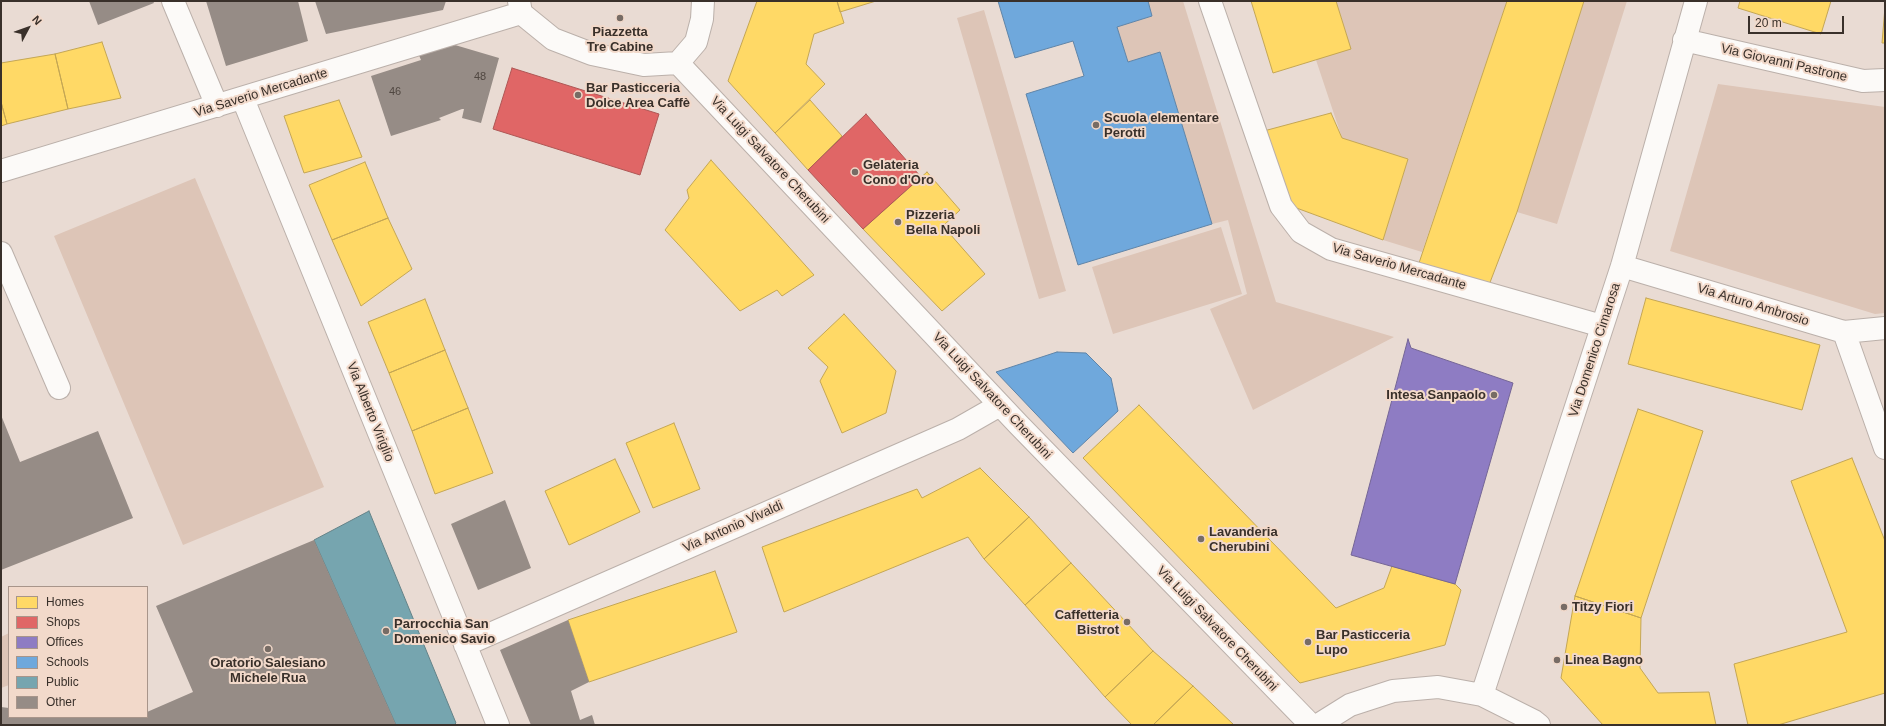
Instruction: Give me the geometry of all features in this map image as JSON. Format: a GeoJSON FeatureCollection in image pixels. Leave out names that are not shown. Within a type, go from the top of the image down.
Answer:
{"type":"FeatureCollection","features":[{"type":"Feature","properties":{"kind":"street"},"geometry":{"type":"LineString","coordinates":[[173,1],[217,106]]}},
{"type":"Feature","properties":{"kind":"street"},"geometry":{"type":"LineString","coordinates":[[678,63],[696,42],[702,19],[703,1]]}},
{"type":"Feature","properties":{"kind":"street","name":"Via Saverio Mercadante"},"geometry":{"type":"LineString","coordinates":[[1210,1],[1281,206],[1301,232],[1331,249],[1602,326]]}},
{"type":"Feature","properties":{"kind":"street","name":"Via Domenico Cimarosa"},"geometry":{"type":"LineString","coordinates":[[1482,695],[1622,266],[1696,1]]}},
{"type":"Feature","properties":{"kind":"street","name":"Via Saverio Mercadante"},"geometry":{"type":"LineString","coordinates":[[1,171],[243,99],[520,7],[553,39],[592,54],[644,65],[678,63]]}},
{"type":"Feature","properties":{"kind":"street","name":"Via Giovanni Pastrone"},"geometry":{"type":"LineString","coordinates":[[1684,40],[1863,82],[1885,80]]}},
{"type":"Feature","properties":{"kind":"street","name":"Via Luigi Salvatore Cherubini"},"geometry":{"type":"LineString","coordinates":[[678,63],[1000,405],[1311,725]]}},
{"type":"Feature","properties":{"kind":"street","name":"Via Alberto Viriglio"},"geometry":{"type":"LineString","coordinates":[[243,99],[498,725]]}},
{"type":"Feature","properties":{"kind":"street"},"geometry":{"type":"LineString","coordinates":[[1,253],[58,388]]}},
{"type":"Feature","properties":{"kind":"street","name":"Via Arturo Ambrosio"},"geometry":{"type":"LineString","coordinates":[[1622,266],[1844,332],[1885,328]]}},
{"type":"Feature","properties":{"kind":"street"},"geometry":{"type":"LineString","coordinates":[[1844,332],[1885,448]]}},
{"type":"Feature","properties":{"kind":"street","name":"Via Antonio Vivaldi"},"geometry":{"type":"LineString","coordinates":[[465,645],[958,428],[1000,405]]}},
{"type":"Feature","properties":{"kind":"street"},"geometry":{"type":"LineString","coordinates":[[1318,725],[1350,705],[1393,691],[1438,687],[1482,695],[1534,721],[1539,725]]}},
{"type":"Feature","properties":{"kind":"shaded area"},"geometry":{"type":"Polygon","coordinates":[[[1148,1],[1183,1],[1276,302],[1394,337],[1253,410],[1210,309],[1247,294],[1228,220],[1212,224],[1160,52],[1128,62],[1117,27],[1152,16],[1148,1]]]}},
{"type":"Feature","properties":{"kind":"shaded area"},"geometry":{"type":"Polygon","coordinates":[[[1336,1],[1507,1],[1422,252],[1383,240],[1408,159],[1342,138],[1316,60],[1347,36],[1336,1]]]}},
{"type":"Feature","properties":{"kind":"shaded area"},"geometry":{"type":"Polygon","coordinates":[[[1584,1],[1627,1],[1557,224],[1517,212],[1584,1]]]}},
{"type":"Feature","properties":{"kind":"shaded area"},"geometry":{"type":"Polygon","coordinates":[[[984,10],[1066,291],[1039,299],[957,18],[984,10]]]}},
{"type":"Feature","properties":{"kind":"shaded area"},"geometry":{"type":"Polygon","coordinates":[[[1718,84],[1885,107],[1885,313],[1875,314],[1670,251],[1718,84]]]}},
{"type":"Feature","properties":{"kind":"shaded area"},"geometry":{"type":"Polygon","coordinates":[[[195,178],[324,487],[183,545],[54,236],[195,178]]]}},
{"type":"Feature","properties":{"kind":"shaded area"},"geometry":{"type":"Polygon","coordinates":[[[1221,227],[1242,294],[1113,334],[1092,267],[1221,227]]]}},
{"type":"Feature","properties":{"kind":"shaded area"},"geometry":{"type":"Polygon","coordinates":[[[8,634],[8,685],[1,688],[1,637],[8,634]]]}},
{"type":"Feature","properties":{"kind":"building: Homes"},"geometry":{"type":"Polygon","coordinates":[[[757,1],[837,1],[844,23],[814,34],[806,64],[825,84],[775,133],[728,81],[757,1]]]}},
{"type":"Feature","properties":{"kind":"building: Homes"},"geometry":{"type":"Polygon","coordinates":[[[837,1],[876,1],[840,12],[837,1]]]}},
{"type":"Feature","properties":{"kind":"building: Homes"},"geometry":{"type":"Polygon","coordinates":[[[1251,1],[1336,1],[1351,49],[1273,73],[1251,1]]]}},
{"type":"Feature","properties":{"kind":"building: Homes"},"geometry":{"type":"Polygon","coordinates":[[[1507,1],[1584,1],[1517,212],[1489,285],[1419,263],[1507,1]]]}},
{"type":"Feature","properties":{"kind":"building: Homes"},"geometry":{"type":"Polygon","coordinates":[[[1740,1],[1831,1],[1821,34],[1738,8],[1740,1]]]}},
{"type":"Feature","properties":{"kind":"building: Homes"},"geometry":{"type":"Polygon","coordinates":[[[1885,7],[1885,43],[1882,43],[1885,7]]]}},
{"type":"Feature","properties":{"kind":"building: Homes"},"geometry":{"type":"Polygon","coordinates":[[[102,42],[121,98],[68,109],[55,54],[102,42]]]}},
{"type":"Feature","properties":{"kind":"building: Homes"},"geometry":{"type":"Polygon","coordinates":[[[55,54],[68,109],[7,124],[1,102],[1,63],[55,54]]]}},
{"type":"Feature","properties":{"kind":"building: Homes"},"geometry":{"type":"Polygon","coordinates":[[[339,100],[362,157],[304,173],[284,116],[339,100]]]}},
{"type":"Feature","properties":{"kind":"building: Homes"},"geometry":{"type":"Polygon","coordinates":[[[810,100],[842,136],[808,170],[775,133],[810,100]]]}},
{"type":"Feature","properties":{"kind":"building: Homes"},"geometry":{"type":"Polygon","coordinates":[[[1,102],[7,124],[1,126],[1,102]]]}},
{"type":"Feature","properties":{"kind":"building: Homes"},"geometry":{"type":"Polygon","coordinates":[[[1331,113],[1342,138],[1408,159],[1383,240],[1283,203],[1260,132],[1331,113]]]}},
{"type":"Feature","properties":{"kind":"building: Homes"},"geometry":{"type":"Polygon","coordinates":[[[711,160],[814,275],[782,296],[777,290],[740,311],[665,230],[689,198],[687,190],[711,160]]]}},
{"type":"Feature","properties":{"kind":"building: Homes"},"geometry":{"type":"Polygon","coordinates":[[[365,162],[388,218],[332,240],[309,185],[365,162]]]}},
{"type":"Feature","properties":{"kind":"building: Homes"},"geometry":{"type":"Polygon","coordinates":[[[927,172],[960,210],[943,226],[985,274],[942,311],[863,229],[927,172]]]}},
{"type":"Feature","properties":{"kind":"building: Homes"},"geometry":{"type":"Polygon","coordinates":[[[388,218],[412,269],[361,306],[332,240],[388,218]]]}},
{"type":"Feature","properties":{"kind":"building: Homes"},"geometry":{"type":"Polygon","coordinates":[[[1646,298],[1820,345],[1802,410],[1628,364],[1646,298]]]}},
{"type":"Feature","properties":{"kind":"building: Homes"},"geometry":{"type":"Polygon","coordinates":[[[425,299],[445,350],[389,373],[368,322],[425,299]]]}},
{"type":"Feature","properties":{"kind":"building: Homes"},"geometry":{"type":"Polygon","coordinates":[[[844,314],[896,371],[886,413],[842,433],[820,381],[828,367],[808,348],[844,314]]]}},
{"type":"Feature","properties":{"kind":"building: Homes"},"geometry":{"type":"Polygon","coordinates":[[[445,350],[468,408],[412,431],[389,373],[445,350]]]}},
{"type":"Feature","properties":{"kind":"building: Homes"},"geometry":{"type":"Polygon","coordinates":[[[1139,405],[1336,608],[1384,588],[1392,566],[1455,584],[1461,590],[1445,645],[1300,683],[1083,458],[1139,405]]]}},
{"type":"Feature","properties":{"kind":"building: Homes"},"geometry":{"type":"Polygon","coordinates":[[[468,408],[493,473],[435,494],[412,431],[468,408]]]}},
{"type":"Feature","properties":{"kind":"building: Homes"},"geometry":{"type":"Polygon","coordinates":[[[1638,409],[1703,431],[1641,618],[1575,596],[1638,409]]]}},
{"type":"Feature","properties":{"kind":"building: Homes"},"geometry":{"type":"Polygon","coordinates":[[[674,423],[700,489],[653,508],[626,443],[674,423]]]}},
{"type":"Feature","properties":{"kind":"building: Homes"},"geometry":{"type":"Polygon","coordinates":[[[1852,458],[1885,541],[1885,693],[1778,725],[1748,725],[1734,664],[1847,632],[1791,481],[1852,458]]]}},
{"type":"Feature","properties":{"kind":"building: Homes"},"geometry":{"type":"Polygon","coordinates":[[[615,459],[640,512],[569,545],[545,491],[615,459]]]}},
{"type":"Feature","properties":{"kind":"building: Homes"},"geometry":{"type":"Polygon","coordinates":[[[980,468],[1029,517],[984,559],[968,537],[784,612],[762,547],[917,489],[922,498],[980,468]]]}},
{"type":"Feature","properties":{"kind":"building: Homes"},"geometry":{"type":"Polygon","coordinates":[[[1029,517],[1071,563],[1025,605],[984,559],[1029,517]]]}},
{"type":"Feature","properties":{"kind":"building: Homes"},"geometry":{"type":"Polygon","coordinates":[[[1071,563],[1153,651],[1105,697],[1025,605],[1071,563]]]}},
{"type":"Feature","properties":{"kind":"building: Homes"},"geometry":{"type":"Polygon","coordinates":[[[715,571],[737,632],[589,682],[568,620],[715,571]]]}},
{"type":"Feature","properties":{"kind":"building: Homes"},"geometry":{"type":"Polygon","coordinates":[[[1575,596],[1641,618],[1640,668],[1658,693],[1709,692],[1716,725],[1603,725],[1561,678],[1575,596]]]}},
{"type":"Feature","properties":{"kind":"building: Homes"},"geometry":{"type":"Polygon","coordinates":[[[1153,651],[1193,686],[1153,725],[1132,725],[1105,697],[1153,651]]]}},
{"type":"Feature","properties":{"kind":"building: Homes"},"geometry":{"type":"Polygon","coordinates":[[[1193,686],[1234,725],[1153,725],[1193,686]]]}},
{"type":"Feature","properties":{"kind":"building: Shops"},"geometry":{"type":"Polygon","coordinates":[[[512,68],[659,114],[640,175],[493,129],[512,68]]]}},
{"type":"Feature","properties":{"kind":"building: Shops"},"geometry":{"type":"Polygon","coordinates":[[[866,114],[921,177],[863,229],[808,170],[866,114]]]}},
{"type":"Feature","properties":{"kind":"building: Offices"},"geometry":{"type":"Polygon","coordinates":[[[1408,339],[1411,348],[1513,383],[1455,584],[1351,555],[1408,339]]]}},
{"type":"Feature","properties":{"kind":"building: Schools"},"geometry":{"type":"Polygon","coordinates":[[[998,1],[1148,1],[1152,16],[1117,27],[1128,62],[1160,52],[1212,224],[1078,265],[1026,94],[1084,76],[1073,41],[1015,58],[998,1]]]}},
{"type":"Feature","properties":{"kind":"building: Schools"},"geometry":{"type":"Polygon","coordinates":[[[1057,352],[1086,353],[1111,378],[1118,411],[1073,453],[996,372],[1057,352]]]}},
{"type":"Feature","properties":{"kind":"building: Public","name":"Parrocchia San Domenico Savio"},"geometry":{"type":"Polygon","coordinates":[[[369,511],[456,723],[454,725],[396,725],[314,540],[369,511]]]}},
{"type":"Feature","properties":{"kind":"building: Other"},"geometry":{"type":"Polygon","coordinates":[[[89,1],[153,1],[154,3],[98,25],[89,1]]]}},
{"type":"Feature","properties":{"kind":"building: Other"},"geometry":{"type":"Polygon","coordinates":[[[206,1],[298,1],[308,41],[226,66],[206,1]]]}},
{"type":"Feature","properties":{"kind":"building: Other"},"geometry":{"type":"Polygon","coordinates":[[[315,1],[446,1],[443,10],[326,34],[315,1]]]}},
{"type":"Feature","properties":{"kind":"building: Other"},"geometry":{"type":"Polygon","coordinates":[[[455,45],[499,58],[481,123],[462,118],[464,109],[462,109],[439,118],[441,120],[391,136],[371,76],[421,60],[418,53],[455,45]]]}},
{"type":"Feature","properties":{"kind":"building: Other"},"geometry":{"type":"Polygon","coordinates":[[[1,415],[20,462],[98,431],[133,518],[1,570],[1,415]]]}},
{"type":"Feature","properties":{"kind":"building: Other"},"geometry":{"type":"Polygon","coordinates":[[[505,500],[531,568],[478,590],[451,524],[505,500]]]}},
{"type":"Feature","properties":{"kind":"building: Other","name":"Oratorio Salesiano Michele Rua"},"geometry":{"type":"Polygon","coordinates":[[[314,540],[396,725],[1,725],[1,707],[8,708],[8,718],[148,718],[148,712],[193,692],[156,606],[314,540]]]}},
{"type":"Feature","properties":{"kind":"building: Other"},"geometry":{"type":"Polygon","coordinates":[[[568,620],[589,682],[571,691],[580,720],[592,715],[595,725],[531,725],[500,650],[568,620]]]}},
{"type":"Feature","properties":{"kind":"place","name":"Piazzetta Tre Cabine"},"geometry":{"type":"Point","coordinates":[620,18]}},
{"type":"Feature","properties":{"kind":"place","name":"Bar Pasticceria Dolce Area Caffè"},"geometry":{"type":"Point","coordinates":[578,95]}},
{"type":"Feature","properties":{"kind":"place","name":"Scuola elementare Perotti"},"geometry":{"type":"Point","coordinates":[1096,125]}},
{"type":"Feature","properties":{"kind":"place","name":"Gelateria Cono d'Oro"},"geometry":{"type":"Point","coordinates":[855,172]}},
{"type":"Feature","properties":{"kind":"place","name":"Pizzeria Bella Napoli"},"geometry":{"type":"Point","coordinates":[898,222]}},
{"type":"Feature","properties":{"kind":"place","name":"Intesa Sanpaolo"},"geometry":{"type":"Point","coordinates":[1494,395]}},
{"type":"Feature","properties":{"kind":"place","name":"Lavanderia Cherubini"},"geometry":{"type":"Point","coordinates":[1201,539]}},
{"type":"Feature","properties":{"kind":"place","name":"Titzy Fiori"},"geometry":{"type":"Point","coordinates":[1564,607]}},
{"type":"Feature","properties":{"kind":"place","name":"Caffetteria Bistrot"},"geometry":{"type":"Point","coordinates":[1127,622]}},
{"type":"Feature","properties":{"kind":"place","name":"Parrocchia San Domenico Savio"},"geometry":{"type":"Point","coordinates":[386,631]}},
{"type":"Feature","properties":{"kind":"place","name":"Bar Pasticceria Lupo"},"geometry":{"type":"Point","coordinates":[1308,642]}},
{"type":"Feature","properties":{"kind":"place","name":"Oratorio Salesiano Michele Rua"},"geometry":{"type":"Point","coordinates":[268,649]}},
{"type":"Feature","properties":{"kind":"place","name":"Linea Bagno"},"geometry":{"type":"Point","coordinates":[1557,660]}}]}
